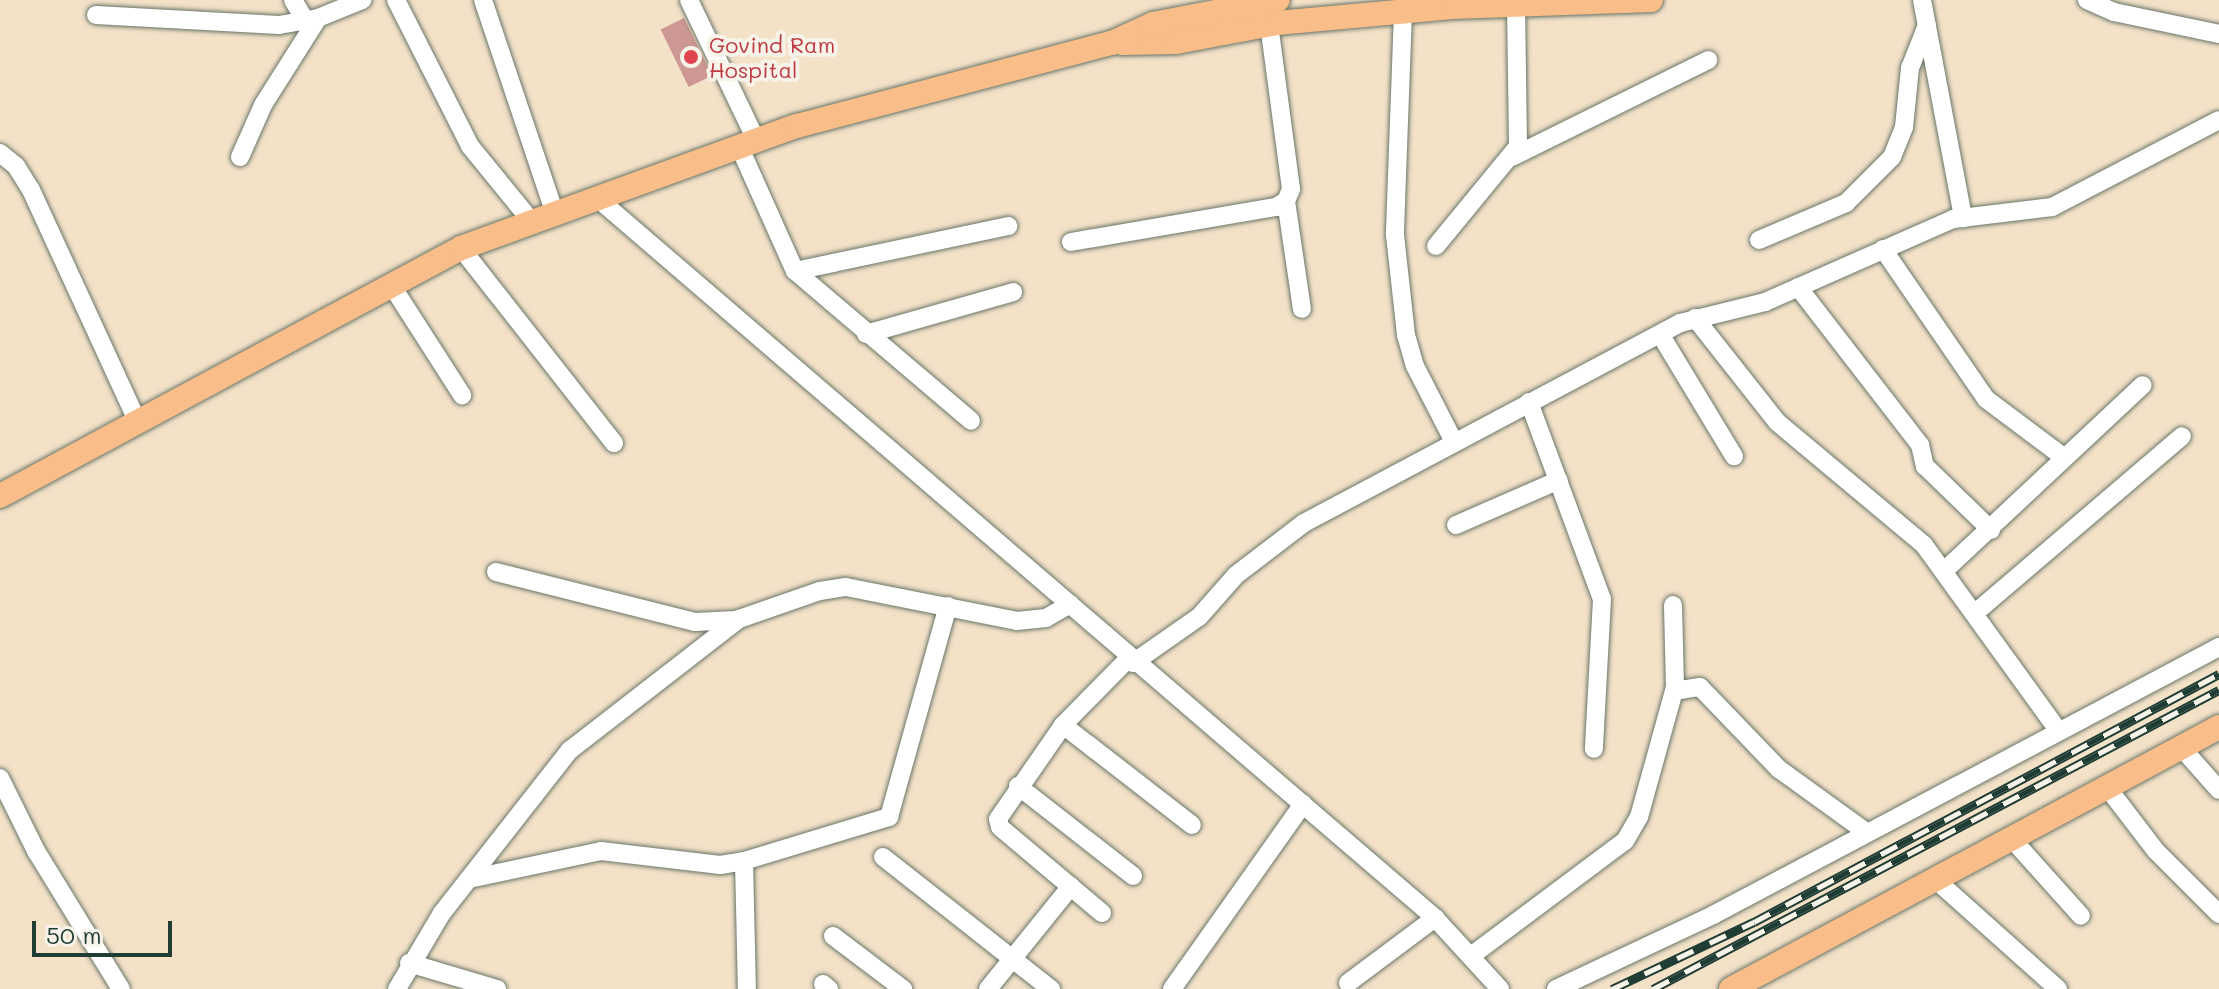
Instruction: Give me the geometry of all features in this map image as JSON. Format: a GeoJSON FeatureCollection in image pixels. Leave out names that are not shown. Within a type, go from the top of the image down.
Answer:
{"type":"FeatureCollection","features":[{"type":"Feature","properties":{"kind":"main road"},"geometry":{"type":"LineString","coordinates":[[0,496],[137,420],[196,395],[461,248],[747,143],[1112,43],[1153,24],[1273,10],[1403,12],[1651,0]]}},
{"type":"Feature","properties":{"kind":"main road"},"geometry":{"type":"LineString","coordinates":[[1731,989],[2219,727]]}},
{"type":"Feature","properties":{"kind":"street"},"geometry":{"type":"LineString","coordinates":[[293,0],[312,20]]}},
{"type":"Feature","properties":{"kind":"street"},"geometry":{"type":"LineString","coordinates":[[96,15],[279,25],[312,20],[362,0]]}},
{"type":"Feature","properties":{"kind":"street"},"geometry":{"type":"LineString","coordinates":[[396,0],[470,146],[543,218]]}},
{"type":"Feature","properties":{"kind":"street"},"geometry":{"type":"LineString","coordinates":[[483,0],[543,218]]}},
{"type":"Feature","properties":{"kind":"street"},"geometry":{"type":"LineString","coordinates":[[689,0],[795,271],[971,421]]}},
{"type":"Feature","properties":{"kind":"street"},"geometry":{"type":"LineString","coordinates":[[1922,0],[1963,218]]}},
{"type":"Feature","properties":{"kind":"street"},"geometry":{"type":"LineString","coordinates":[[2087,0],[2114,12],[2219,34]]}},
{"type":"Feature","properties":{"kind":"street"},"geometry":{"type":"LineString","coordinates":[[1512,157],[1519,133],[1516,6]]}},
{"type":"Feature","properties":{"kind":"street"},"geometry":{"type":"LineString","coordinates":[[1273,10],[1291,189],[1286,201],[1302,309]]}},
{"type":"Feature","properties":{"kind":"street"},"geometry":{"type":"LineString","coordinates":[[1403,12],[1395,235],[1406,335],[1415,366],[1454,442]]}},
{"type":"Feature","properties":{"kind":"street"},"geometry":{"type":"LineString","coordinates":[[240,157],[268,96],[312,20]]}},
{"type":"Feature","properties":{"kind":"street"},"geometry":{"type":"LineString","coordinates":[[1759,240],[1846,203],[1892,157],[1904,127],[1910,68],[1927,25]]}},
{"type":"Feature","properties":{"kind":"street"},"geometry":{"type":"LineString","coordinates":[[1436,246],[1512,157],[1708,60]]}},
{"type":"Feature","properties":{"kind":"street"},"geometry":{"type":"LineString","coordinates":[[1102,913],[998,823],[999,813],[1063,725],[1130,661],[1199,617],[1236,575],[1304,523],[1529,402],[1695,318],[1746,308],[1963,218],[2052,207],[2219,120]]}},
{"type":"Feature","properties":{"kind":"street"},"geometry":{"type":"LineString","coordinates":[[0,153],[16,166],[31,190],[137,420]]}},
{"type":"Feature","properties":{"kind":"street"},"geometry":{"type":"LineString","coordinates":[[596,197],[1070,604],[1130,661],[1435,918],[1500,989]]}},
{"type":"Feature","properties":{"kind":"street"},"geometry":{"type":"LineString","coordinates":[[1071,242],[1276,207],[1286,201]]}},
{"type":"Feature","properties":{"kind":"street"},"geometry":{"type":"LineString","coordinates":[[795,271],[1008,226]]}},
{"type":"Feature","properties":{"kind":"street"},"geometry":{"type":"LineString","coordinates":[[461,248],[614,443]]}},
{"type":"Feature","properties":{"kind":"street"},"geometry":{"type":"LineString","coordinates":[[1883,249],[1986,399],[2062,456]]}},
{"type":"Feature","properties":{"kind":"street"},"geometry":{"type":"LineString","coordinates":[[392,286],[462,395]]}},
{"type":"Feature","properties":{"kind":"street"},"geometry":{"type":"LineString","coordinates":[[1798,287],[1920,445],[1925,466],[1991,530]]}},
{"type":"Feature","properties":{"kind":"street"},"geometry":{"type":"LineString","coordinates":[[866,334],[1013,292]]}},
{"type":"Feature","properties":{"kind":"street"},"geometry":{"type":"LineString","coordinates":[[1695,318],[1777,422],[1902,524],[1944,571],[2058,730]]}},
{"type":"Feature","properties":{"kind":"street"},"geometry":{"type":"LineString","coordinates":[[1660,334],[1734,456]]}},
{"type":"Feature","properties":{"kind":"street"},"geometry":{"type":"LineString","coordinates":[[1944,571],[1991,530],[2062,456],[2143,385]]}},
{"type":"Feature","properties":{"kind":"street"},"geometry":{"type":"LineString","coordinates":[[1529,402],[1602,599],[1594,749]]}},
{"type":"Feature","properties":{"kind":"street"},"geometry":{"type":"LineString","coordinates":[[1975,613],[2182,436]]}},
{"type":"Feature","properties":{"kind":"street"},"geometry":{"type":"LineString","coordinates":[[1456,525],[1559,480]]}},
{"type":"Feature","properties":{"kind":"street"},"geometry":{"type":"LineString","coordinates":[[496,572],[695,622],[739,619],[820,591],[846,587],[1032,622],[1070,604]]}},
{"type":"Feature","properties":{"kind":"street"},"geometry":{"type":"LineString","coordinates":[[1471,956],[1625,841],[1639,817],[1674,691],[1677,645],[1673,605]]}},
{"type":"Feature","properties":{"kind":"street"},"geometry":{"type":"LineString","coordinates":[[469,879],[601,851],[720,865],[744,861],[882,820],[893,812],[948,606]]}},
{"type":"Feature","properties":{"kind":"street"},"geometry":{"type":"LineString","coordinates":[[397,989],[409,963],[469,879],[570,750],[739,619]]}},
{"type":"Feature","properties":{"kind":"street"},"geometry":{"type":"LineString","coordinates":[[1556,989],[1713,915],[2219,647]]}},
{"type":"Feature","properties":{"kind":"street"},"geometry":{"type":"LineString","coordinates":[[1674,691],[1700,687],[1779,769],[1866,832]]}},
{"type":"Feature","properties":{"kind":"street"},"geometry":{"type":"LineString","coordinates":[[1063,725],[1192,825]]}},
{"type":"Feature","properties":{"kind":"street"},"geometry":{"type":"LineString","coordinates":[[2181,747],[2219,790]]}},
{"type":"Feature","properties":{"kind":"street"},"geometry":{"type":"LineString","coordinates":[[0,778],[36,851],[121,989]]}},
{"type":"Feature","properties":{"kind":"street"},"geometry":{"type":"LineString","coordinates":[[1018,786],[1133,876]]}},
{"type":"Feature","properties":{"kind":"street"},"geometry":{"type":"LineString","coordinates":[[2107,787],[2156,851],[2219,914]]}},
{"type":"Feature","properties":{"kind":"street"},"geometry":{"type":"LineString","coordinates":[[1172,989],[1303,804]]}},
{"type":"Feature","properties":{"kind":"street"},"geometry":{"type":"LineString","coordinates":[[2012,839],[2081,916]]}},
{"type":"Feature","properties":{"kind":"street"},"geometry":{"type":"LineString","coordinates":[[883,857],[1051,989]]}},
{"type":"Feature","properties":{"kind":"street"},"geometry":{"type":"LineString","coordinates":[[744,861],[747,989]]}},
{"type":"Feature","properties":{"kind":"street"},"geometry":{"type":"LineString","coordinates":[[1936,880],[2058,989]]}},
{"type":"Feature","properties":{"kind":"street"},"geometry":{"type":"LineString","coordinates":[[988,989],[1071,886]]}},
{"type":"Feature","properties":{"kind":"street"},"geometry":{"type":"LineString","coordinates":[[1348,983],[1435,918]]}},
{"type":"Feature","properties":{"kind":"street"},"geometry":{"type":"LineString","coordinates":[[833,936],[903,989]]}},
{"type":"Feature","properties":{"kind":"street"},"geometry":{"type":"LineString","coordinates":[[409,963],[497,989]]}},
{"type":"Feature","properties":{"kind":"building"},"geometry":{"type":"Polygon","coordinates":[[[684,18],[712,76],[689,87],[661,29],[684,18]]]}},
{"type":"Feature","properties":{"kind":"railway"},"geometry":{"type":"LineString","coordinates":[[1612,989],[1754,922],[2219,674]]}},
{"type":"Feature","properties":{"kind":"railway"},"geometry":{"type":"LineString","coordinates":[[1653,989],[2219,690]]}},
{"type":"Feature","properties":{"kind":"place","name":"Govind Ram Hospital"},"geometry":{"type":"Point","coordinates":[691,57]}}]}
